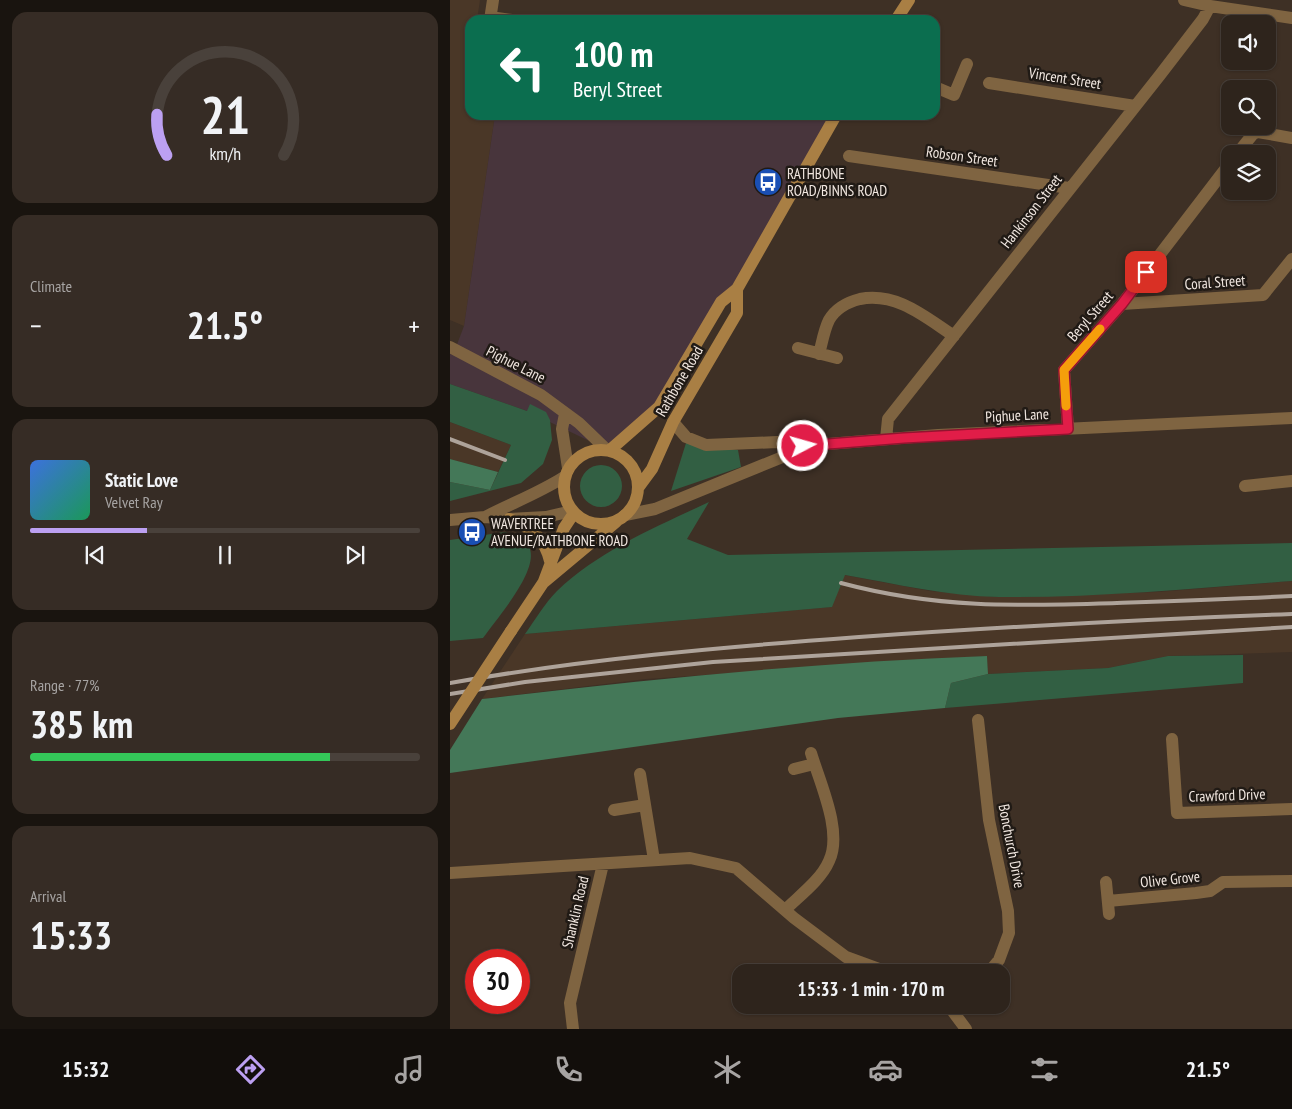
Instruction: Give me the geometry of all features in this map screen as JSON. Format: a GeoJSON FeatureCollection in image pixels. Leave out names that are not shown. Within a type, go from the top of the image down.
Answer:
{"type":"FeatureCollection","features":[{"type":"Feature","properties":{"kind":"main road"},"geometry":{"type":"LineString","coordinates":[[899,15],[909,0]]}},
{"type":"Feature","properties":{"kind":"main road","name":"Rathbone Road"},"geometry":{"type":"LineString","coordinates":[[608,450],[659,407],[721,302],[737,289],[833,120]]}},
{"type":"Feature","properties":{"kind":"main road","name":"Rathbone Road"},"geometry":{"type":"LineString","coordinates":[[638,488],[652,469],[673,422],[737,313],[737,289]]}},
{"type":"Feature","properties":{"kind":"main road"},"geometry":{"type":"LineString","coordinates":[[543,583],[622,517],[634,503],[638,488],[636,475],[631,464],[621,455],[608,450],[584,453],[566,472],[564,495],[573,512],[584,520],[596,524],[609,523],[622,517]]}},
{"type":"Feature","properties":{"kind":"main road"},"geometry":{"type":"LineString","coordinates":[[450,724],[543,583],[550,561],[573,512]]}},
{"type":"Feature","properties":{"kind":"main road"},"geometry":{"type":"LineString","coordinates":[[509,519],[532,529],[545,545],[550,561]]}},
{"type":"Feature","properties":{"kind":"street"},"geometry":{"type":"LineString","coordinates":[[490,15],[493,0]]}},
{"type":"Feature","properties":{"kind":"street"},"geometry":{"type":"LineString","coordinates":[[1184,0],[1210,6],[1292,18]]}},
{"type":"Feature","properties":{"kind":"street","name":"Hankinson Street"},"geometry":{"type":"LineString","coordinates":[[886,439],[888,419],[1204,19],[1210,6]]}},
{"type":"Feature","properties":{"kind":"street"},"geometry":{"type":"LineString","coordinates":[[940,89],[954,96],[967,64]]}},
{"type":"Feature","properties":{"kind":"street","name":"Vincent Street"},"geometry":{"type":"LineString","coordinates":[[989,83],[1136,106]]}},
{"type":"Feature","properties":{"kind":"street"},"geometry":{"type":"LineString","coordinates":[[1244,145],[1253,134],[1258,132],[1292,138]]}},
{"type":"Feature","properties":{"kind":"street","name":"Robson Street"},"geometry":{"type":"LineString","coordinates":[[849,156],[1069,188]]}},
{"type":"Feature","properties":{"kind":"street","name":"Beryl Street"},"geometry":{"type":"LineString","coordinates":[[1068,429],[1064,370],[1122,304],[1221,174]]}},
{"type":"Feature","properties":{"kind":"street","name":"Coral Street"},"geometry":{"type":"LineString","coordinates":[[1122,304],[1263,295],[1292,259]]}},
{"type":"Feature","properties":{"kind":"street"},"geometry":{"type":"LineString","coordinates":[[819,354],[830,320],[838,309],[851,301],[868,298],[894,300],[954,336]]}},
{"type":"Feature","properties":{"kind":"street","name":"Pighue Lane"},"geometry":{"type":"LineString","coordinates":[[450,348],[541,395],[579,423],[608,450]]}},
{"type":"Feature","properties":{"kind":"street"},"geometry":{"type":"LineString","coordinates":[[798,348],[837,358]]}},
{"type":"Feature","properties":{"kind":"street"},"geometry":{"type":"LineString","coordinates":[[486,517],[506,506],[531,497],[566,472],[562,429],[565,414]]}},
{"type":"Feature","properties":{"kind":"street","name":"Pighue Lane"},"geometry":{"type":"LineString","coordinates":[[673,422],[686,437],[706,445],[777,442],[803,446],[886,439],[1292,418]]}},
{"type":"Feature","properties":{"kind":"street","name":"Pighue Lane"},"geometry":{"type":"LineString","coordinates":[[622,517],[655,509],[785,456],[803,446]]}},
{"type":"Feature","properties":{"kind":"street"},"geometry":{"type":"LineString","coordinates":[[1245,486],[1292,481]]}},
{"type":"Feature","properties":{"kind":"street"},"geometry":{"type":"LineString","coordinates":[[450,520],[486,517],[509,519],[546,518],[573,512]]}},
{"type":"Feature","properties":{"kind":"street","name":"Bonchurch Drive"},"geometry":{"type":"LineString","coordinates":[[978,720],[989,820],[1008,911],[1009,933],[996,964]]}},
{"type":"Feature","properties":{"kind":"street","name":"Crawford Drive"},"geometry":{"type":"LineString","coordinates":[[1172,739],[1177,812],[1292,809]]}},
{"type":"Feature","properties":{"kind":"street"},"geometry":{"type":"LineString","coordinates":[[785,910],[823,871],[829,862],[834,846],[834,828],[812,758],[794,769]]}},
{"type":"Feature","properties":{"kind":"street"},"geometry":{"type":"LineString","coordinates":[[640,774],[654,860]]}},
{"type":"Feature","properties":{"kind":"street"},"geometry":{"type":"LineString","coordinates":[[614,810],[645,805]]}},
{"type":"Feature","properties":{"kind":"street"},"geometry":{"type":"LineString","coordinates":[[602,864],[690,858],[736,868],[785,910],[846,957],[865,964]]}},
{"type":"Feature","properties":{"kind":"street","name":"Shanklin Road"},"geometry":{"type":"LineString","coordinates":[[450,873],[602,864],[570,1003],[573,1029]]}},
{"type":"Feature","properties":{"kind":"street","name":"Olive Grove"},"geometry":{"type":"LineString","coordinates":[[1108,901],[1210,891],[1223,882],[1292,881]]}},
{"type":"Feature","properties":{"kind":"street"},"geometry":{"type":"LineString","coordinates":[[1106,882],[1109,914]]}},
{"type":"Feature","properties":{"kind":"street"},"geometry":{"type":"LineString","coordinates":[[955,1014],[966,1029]]}},
{"type":"Feature","properties":{"kind":"shaded area"},"geometry":{"type":"Polygon","coordinates":[[[450,0],[480,0],[478,15],[465,15],[465,120],[494,120],[464,326],[450,320],[450,0]]]}},
{"type":"Feature","properties":{"kind":"shaded area"},"geometry":{"type":"Polygon","coordinates":[[[494,120],[833,120],[659,407],[606,449],[527,411],[450,384],[450,354],[453,355],[464,326],[494,120]]]}},
{"type":"Feature","properties":{"kind":"shaded area"},"geometry":{"type":"Polygon","coordinates":[[[450,422],[511,445],[498,472],[450,459],[450,422]]]}},
{"type":"Feature","properties":{"kind":"shaded area"},"geometry":{"type":"Polygon","coordinates":[[[844,575],[930,591],[999,597],[1157,592],[1292,581],[1292,652],[1168,656],[1108,668],[988,674],[987,656],[646,679],[482,699],[525,634],[831,607],[844,575]]]}},
{"type":"Feature","properties":{"kind":"green space"},"geometry":{"type":"Polygon","coordinates":[[[450,384],[527,411],[530,404],[546,412],[550,420],[552,440],[543,464],[521,483],[450,501],[450,482],[490,490],[511,445],[450,422],[450,384]]]}},
{"type":"Feature","properties":{"kind":"green space"},"geometry":{"type":"Polygon","coordinates":[[[686,443],[738,450],[741,467],[671,491],[686,443]]]}},
{"type":"Feature","properties":{"kind":"green space"},"geometry":{"type":"Polygon","coordinates":[[[450,459],[498,472],[490,490],[450,482],[450,459]]]}},
{"type":"Feature","properties":{"kind":"green space"},"geometry":{"type":"Polygon","coordinates":[[[601,465],[616,471],[622,486],[616,501],[601,507],[586,501],[580,486],[586,471],[601,465]]]}},
{"type":"Feature","properties":{"kind":"green space"},"geometry":{"type":"Polygon","coordinates":[[[709,502],[687,539],[728,555],[1292,543],[1292,581],[1109,594],[999,597],[941,592],[845,575],[832,607],[525,634],[557,591],[591,563],[629,540],[709,502]]]}},
{"type":"Feature","properties":{"kind":"green space"},"geometry":{"type":"Polygon","coordinates":[[[505,532],[521,539],[528,545],[531,555],[524,579],[483,638],[450,641],[450,540],[505,532]]]}},
{"type":"Feature","properties":{"kind":"green space"},"geometry":{"type":"Polygon","coordinates":[[[1243,655],[1243,683],[945,708],[951,683],[988,674],[1108,668],[1168,656],[1243,655]]]}},
{"type":"Feature","properties":{"kind":"green space"},"geometry":{"type":"Polygon","coordinates":[[[987,656],[988,674],[951,683],[945,708],[838,718],[450,773],[450,750],[482,699],[734,672],[860,662],[987,656]]]}},
{"type":"Feature","properties":{"kind":"railway"},"geometry":{"type":"LineString","coordinates":[[450,439],[505,460]]}},
{"type":"Feature","properties":{"kind":"railway"},"geometry":{"type":"LineString","coordinates":[[841,583],[911,598],[945,602],[1012,605],[1292,596]]}},
{"type":"Feature","properties":{"kind":"railway"},"geometry":{"type":"LineString","coordinates":[[450,683],[552,667],[756,645],[1021,627],[1292,614]]}},
{"type":"Feature","properties":{"kind":"railway"},"geometry":{"type":"LineString","coordinates":[[450,694],[525,682],[713,662],[1292,627]]}},
{"type":"Feature","properties":{"kind":"slow traffic"},"geometry":{"type":"LineString","coordinates":[[1066,406],[1064,370],[1100,329]]}},
{"type":"Feature","properties":{"kind":"place","name":"RATHBONE ROAD/BINNS ROAD"},"geometry":{"type":"Point","coordinates":[768,182]}},
{"type":"Feature","properties":{"kind":"place","name":"WAVERTREE AVENUE/RATHBONE ROAD"},"geometry":{"type":"Point","coordinates":[472,532]}},
{"type":"Feature","properties":{"kind":"route"},"geometry":{"type":"LineString","coordinates":[[803,446],[938,435],[1068,429],[1064,370],[1122,304],[1146,272]]}}]}
